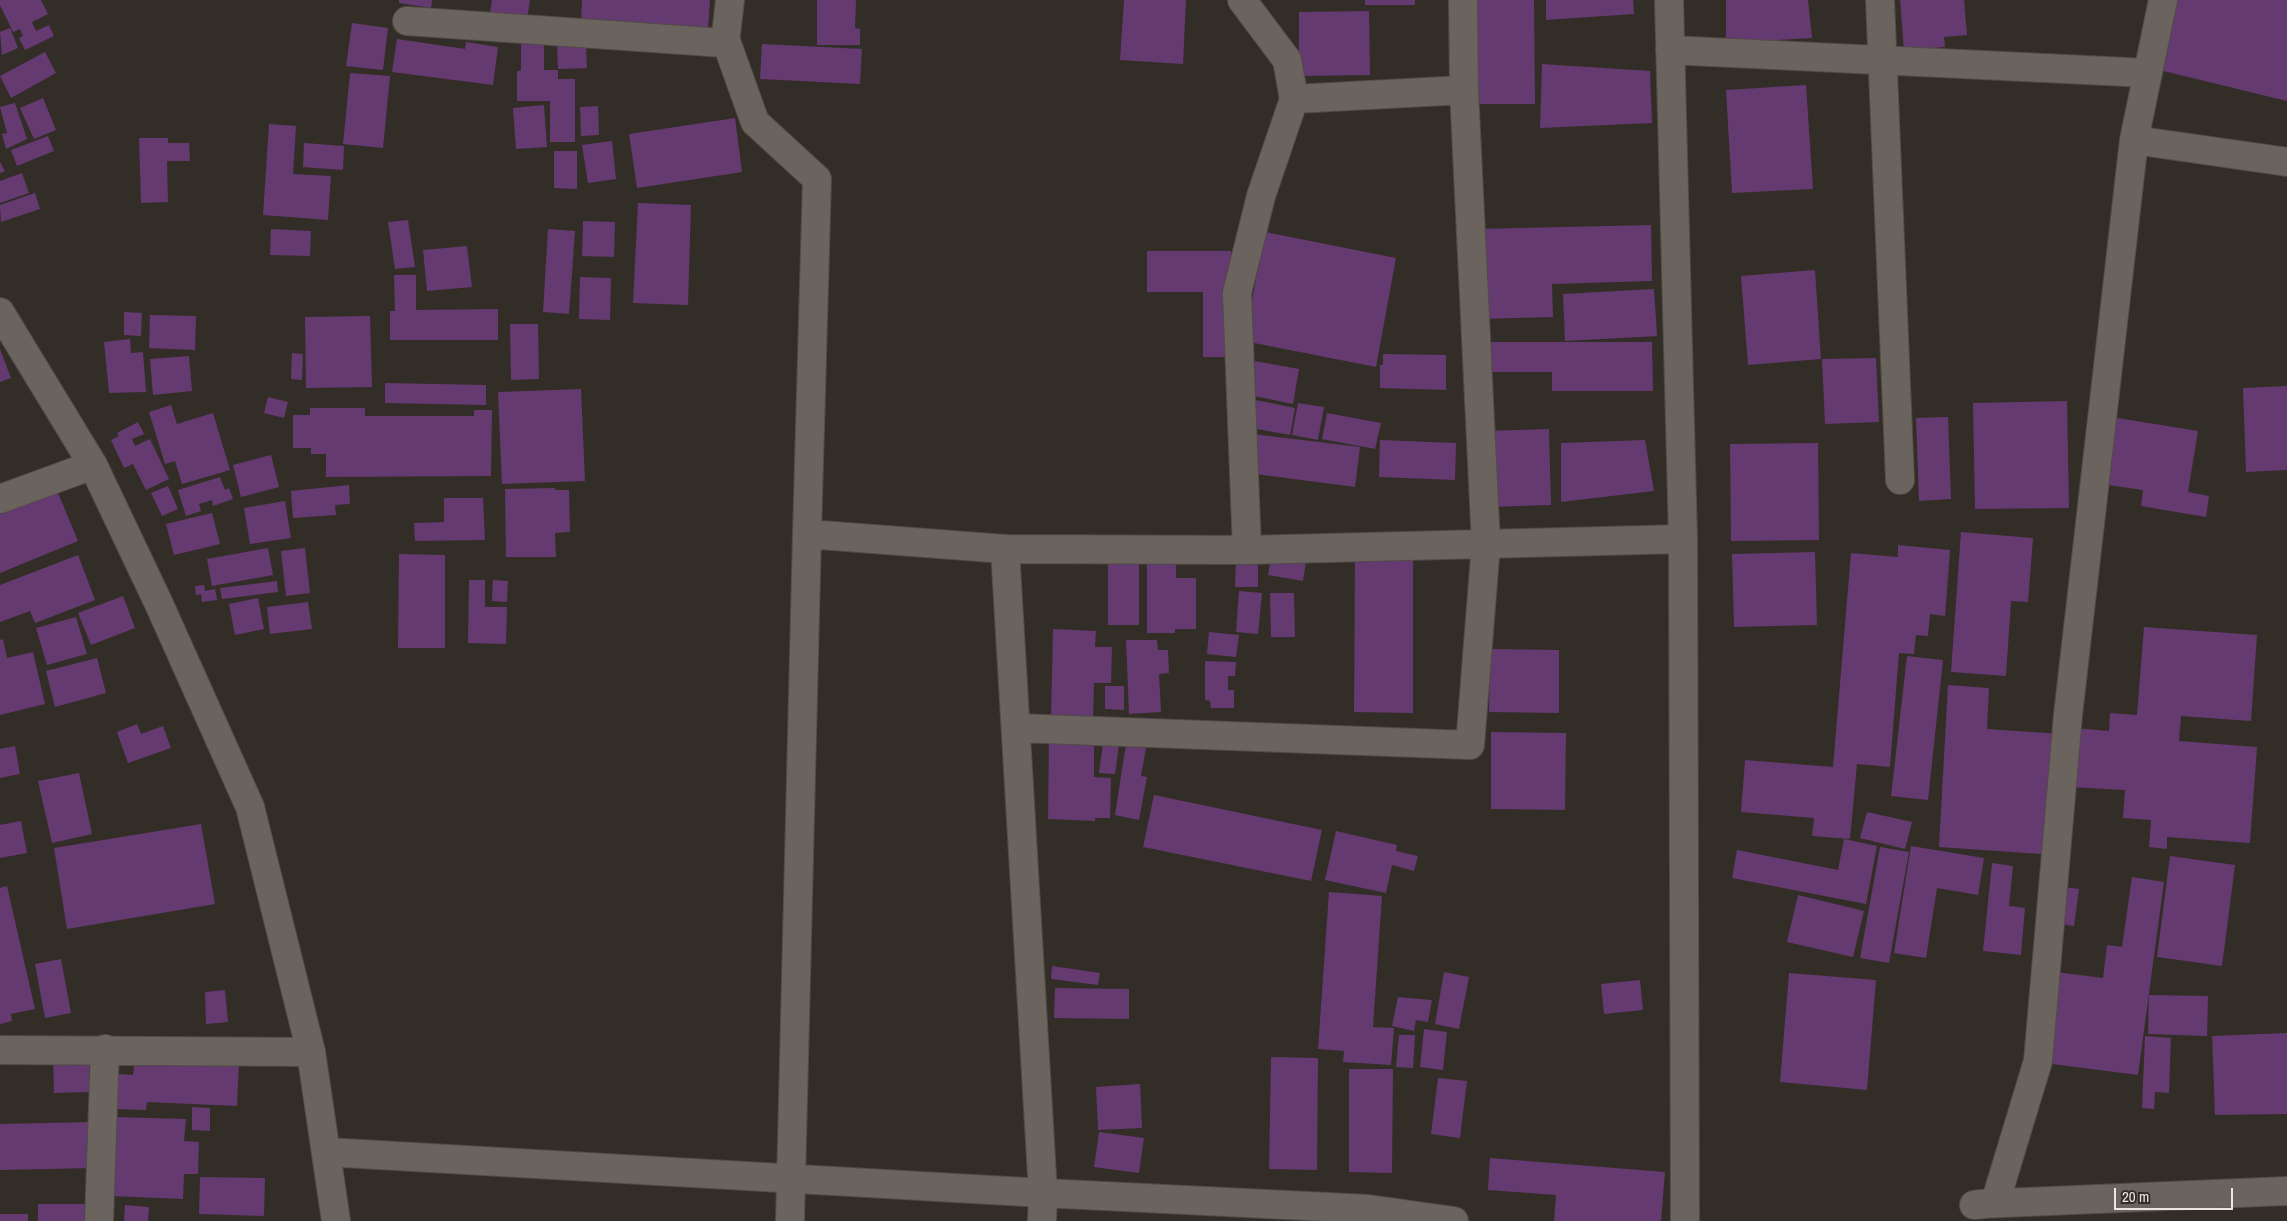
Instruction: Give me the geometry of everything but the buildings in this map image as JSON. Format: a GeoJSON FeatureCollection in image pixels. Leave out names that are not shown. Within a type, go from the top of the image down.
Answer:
{"type":"FeatureCollection","features":[{"type":"Feature","properties":{"kind":"street"},"geometry":{"type":"LineString","coordinates":[[730,0],[726,41],[755,122],[817,179],[790,1221]]}},
{"type":"Feature","properties":{"kind":"street"},"geometry":{"type":"LineString","coordinates":[[1242,0],[1287,60],[1294,99],[1261,196],[1237,293],[1247,550]]}},
{"type":"Feature","properties":{"kind":"street"},"geometry":{"type":"LineString","coordinates":[[1017,728],[1470,745],[1486,544],[1464,90],[1463,0]]}},
{"type":"Feature","properties":{"kind":"street"},"geometry":{"type":"LineString","coordinates":[[1669,0],[1683,539],[1685,1221]]}},
{"type":"Feature","properties":{"kind":"street"},"geometry":{"type":"LineString","coordinates":[[1880,0],[1900,480]]}},
{"type":"Feature","properties":{"kind":"street"},"geometry":{"type":"LineString","coordinates":[[1972,1213],[1995,1203],[2038,1061],[2068,715],[2134,140],[2163,0]]}},
{"type":"Feature","properties":{"kind":"street"},"geometry":{"type":"LineString","coordinates":[[407,21],[726,41]]}},
{"type":"Feature","properties":{"kind":"street"},"geometry":{"type":"LineString","coordinates":[[1670,50],[1882,58],[2148,73]]}},
{"type":"Feature","properties":{"kind":"street"},"geometry":{"type":"LineString","coordinates":[[1294,99],[1464,90]]}},
{"type":"Feature","properties":{"kind":"street"},"geometry":{"type":"LineString","coordinates":[[2134,140],[2287,162]]}},
{"type":"Feature","properties":{"kind":"street"},"geometry":{"type":"LineString","coordinates":[[0,312],[93,465],[159,604],[250,807],[311,1052],[336,1221]]}},
{"type":"Feature","properties":{"kind":"street"},"geometry":{"type":"LineString","coordinates":[[0,499],[93,465]]}},
{"type":"Feature","properties":{"kind":"street"},"geometry":{"type":"LineString","coordinates":[[807,534],[1005,549],[1247,550],[1683,539]]}},
{"type":"Feature","properties":{"kind":"street"},"geometry":{"type":"LineString","coordinates":[[1005,549],[1043,1193],[1042,1221]]}},
{"type":"Feature","properties":{"kind":"street"},"geometry":{"type":"LineString","coordinates":[[0,1050],[104,1049],[311,1052]]}},
{"type":"Feature","properties":{"kind":"street"},"geometry":{"type":"LineString","coordinates":[[100,1221],[104,1049]]}},
{"type":"Feature","properties":{"kind":"street"},"geometry":{"type":"LineString","coordinates":[[326,1152],[1043,1193],[1368,1209],[1454,1221]]}},
{"type":"Feature","properties":{"kind":"street"},"geometry":{"type":"LineString","coordinates":[[1972,1213],[2287,1190]]}}]}
